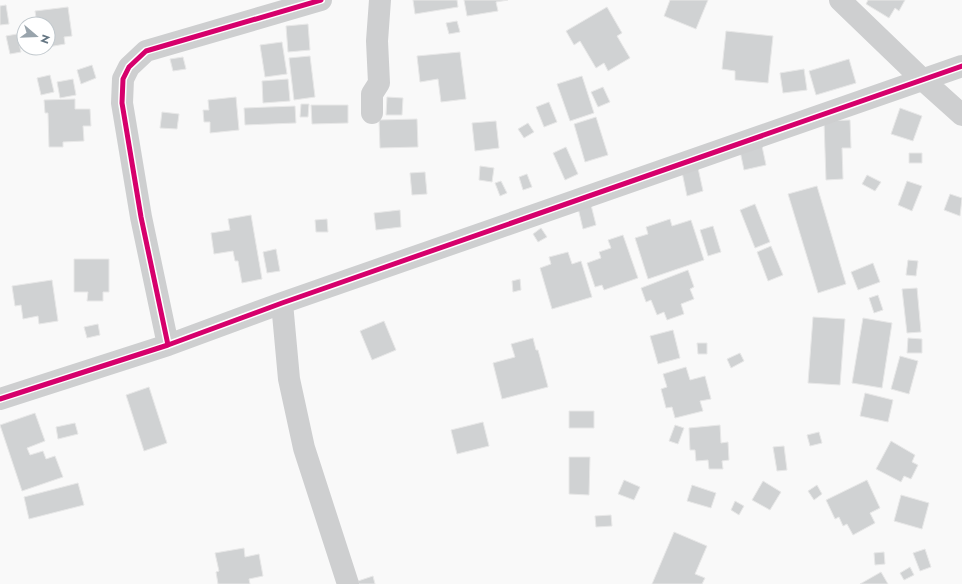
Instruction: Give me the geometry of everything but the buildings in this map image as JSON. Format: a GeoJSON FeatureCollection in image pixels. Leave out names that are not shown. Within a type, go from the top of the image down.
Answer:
{"type":"FeatureCollection","features":[{"type":"Feature","properties":{"kind":"street"},"geometry":{"type":"LineString","coordinates":[[168,345],[139,202],[122,103],[123,79],[129,67],[146,51],[321,0]]}},
{"type":"Feature","properties":{"kind":"street"},"geometry":{"type":"LineString","coordinates":[[372,113],[372,94],[379,83],[377,41],[380,0]]}},
{"type":"Feature","properties":{"kind":"street"},"geometry":{"type":"LineString","coordinates":[[840,0],[923,80],[962,115]]}},
{"type":"Feature","properties":{"kind":"street"},"geometry":{"type":"LineString","coordinates":[[0,399],[168,345],[282,303],[962,66]]}},
{"type":"Feature","properties":{"kind":"street"},"geometry":{"type":"LineString","coordinates":[[282,303],[289,379],[304,448],[348,584]]}},
{"type":"Feature","properties":{"kind":"cycle path"},"geometry":{"type":"LineString","coordinates":[[168,345],[141,217],[122,103],[123,79],[129,67],[146,51],[321,0]]}},
{"type":"Feature","properties":{"kind":"cycle path"},"geometry":{"type":"LineString","coordinates":[[0,399],[168,345],[282,303],[962,66]]}}]}
